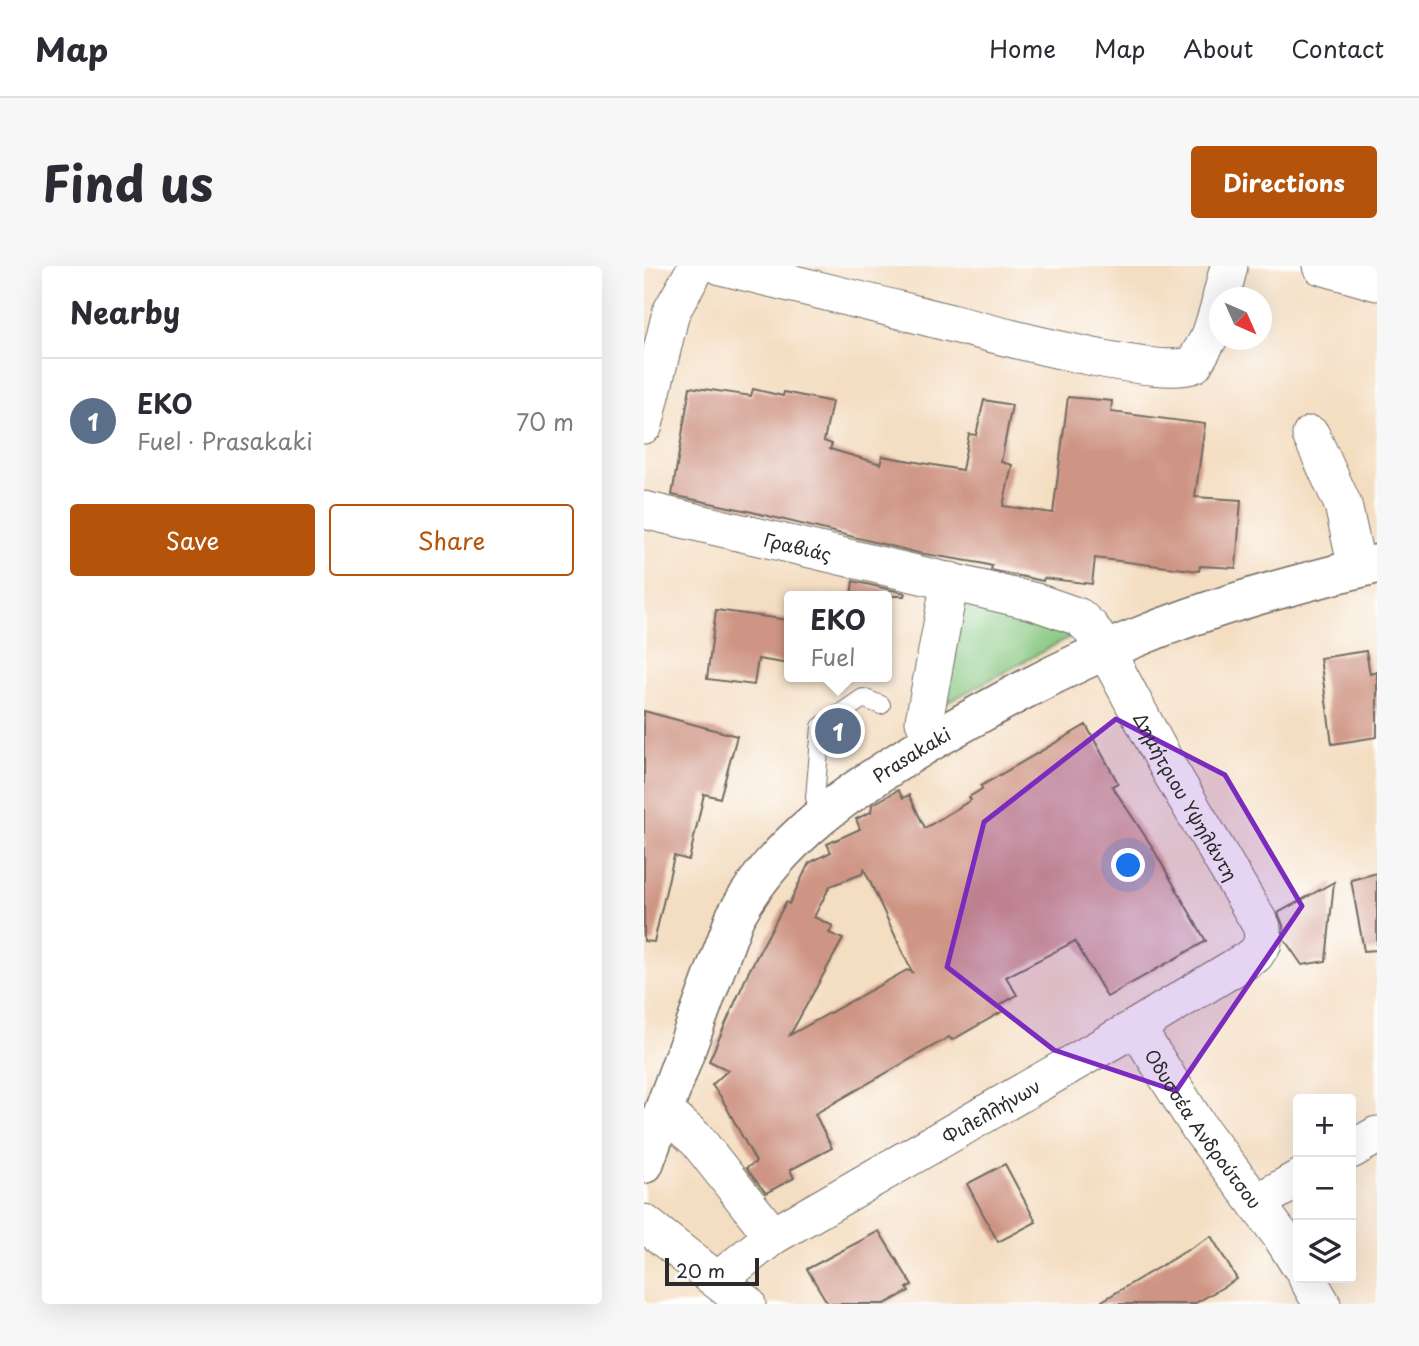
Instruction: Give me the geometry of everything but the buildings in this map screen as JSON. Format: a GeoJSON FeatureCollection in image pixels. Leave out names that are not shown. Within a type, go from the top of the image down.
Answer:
{"type":"FeatureCollection","features":[{"type":"Feature","properties":{"kind":"street"},"geometry":{"type":"LineString","coordinates":[[644,425],[671,312],[697,266]]}},
{"type":"Feature","properties":{"kind":"street"},"geometry":{"type":"LineString","coordinates":[[722,266],[1035,344],[1112,360],[1158,366],[1190,366],[1197,360],[1209,336]]}},
{"type":"Feature","properties":{"kind":"street"},"geometry":{"type":"LineString","coordinates":[[1224,287],[1229,266]]}},
{"type":"Feature","properties":{"kind":"street"},"geometry":{"type":"LineString","coordinates":[[1321,266],[1377,282]]}},
{"type":"Feature","properties":{"kind":"street"},"geometry":{"type":"LineString","coordinates":[[1311,435],[1367,566]]}},
{"type":"Feature","properties":{"kind":"street","name":"Γραβιάς"},"geometry":{"type":"LineString","coordinates":[[644,510],[1036,602],[1079,617],[1091,628],[1106,651]]}},
{"type":"Feature","properties":{"kind":"street","name":"Prasakaki"},"geometry":{"type":"LineString","coordinates":[[651,1137],[729,932],[743,903],[782,852],[831,807],[868,780],[934,740],[1021,691],[1106,651],[1164,626],[1216,608],[1367,566]]}},
{"type":"Feature","properties":{"kind":"street"},"geometry":{"type":"LineString","coordinates":[[934,740],[924,721],[950,581]]}},
{"type":"Feature","properties":{"kind":"street","name":"Δημήτριου Υψηλάντη"},"geometry":{"type":"LineString","coordinates":[[1106,651],[1170,769],[1262,927],[1263,943]]}},
{"type":"Feature","properties":{"kind":"street","name":"Φιλελλήνων"},"geometry":{"type":"LineString","coordinates":[[718,1280],[773,1237],[1136,1027],[1255,955],[1263,943]]}},
{"type":"Feature","properties":{"kind":"street","name":"Οδυσσέα Ανδρούτσου"},"geometry":{"type":"LineString","coordinates":[[1136,1027],[1212,1146],[1293,1257]]}},
{"type":"Feature","properties":{"kind":"street"},"geometry":{"type":"LineString","coordinates":[[1356,1147],[1377,1135]]}},
{"type":"Feature","properties":{"kind":"street"},"geometry":{"type":"LineString","coordinates":[[651,1137],[697,1140],[773,1237]]}},
{"type":"Feature","properties":{"kind":"street"},"geometry":{"type":"LineString","coordinates":[[1256,1203],[1293,1183]]}},
{"type":"Feature","properties":{"kind":"street"},"geometry":{"type":"LineString","coordinates":[[644,1223],[747,1304]]}},
{"type":"Feature","properties":{"kind":"street"},"geometry":{"type":"LineString","coordinates":[[1310,1283],[1322,1304]]}},
{"type":"Feature","properties":{"kind":"lane"},"geometry":{"type":"LineString","coordinates":[[815,798],[821,727],[863,698],[881,705]]}},
{"type":"Feature","properties":{"kind":"highlighted area"},"geometry":{"type":"Polygon","coordinates":[[[1116,719],[1225,775],[1302,906],[1176,1091],[1054,1050],[947,967],[984,822],[1116,719]]]}},
{"type":"Feature","properties":{"kind":"green space"},"geometry":{"type":"Polygon","coordinates":[[[960,602],[1079,632],[941,706],[960,602]]]}},
{"type":"Feature","properties":{"kind":"place","name":"EKO"},"geometry":{"type":"Point","coordinates":[838,731]}}]}
